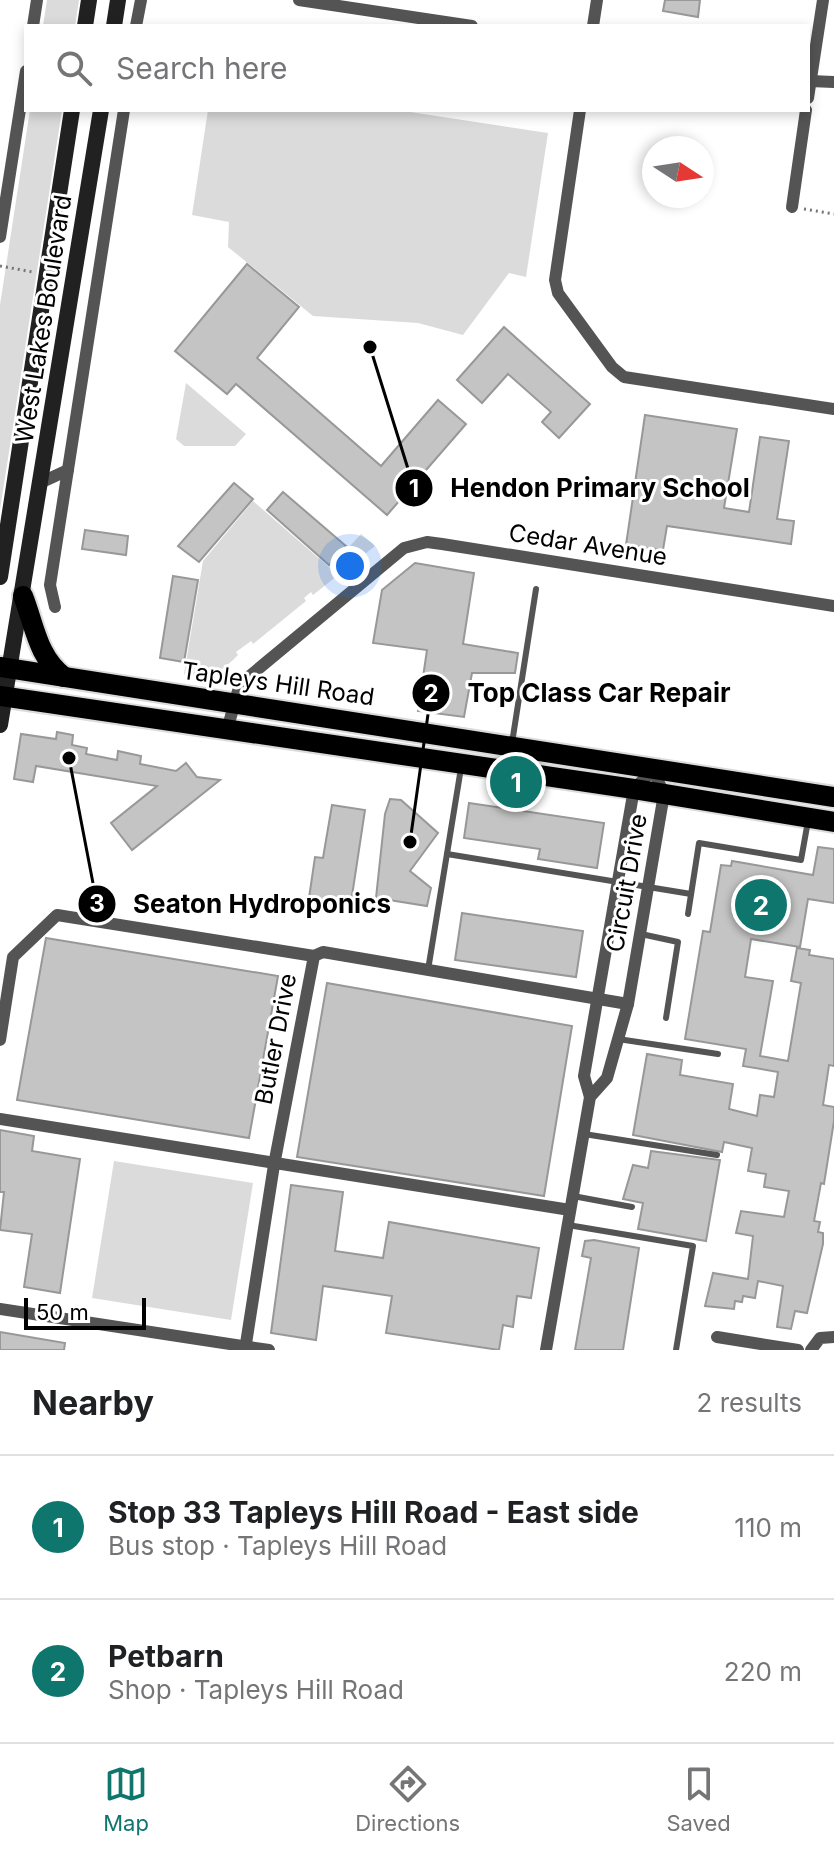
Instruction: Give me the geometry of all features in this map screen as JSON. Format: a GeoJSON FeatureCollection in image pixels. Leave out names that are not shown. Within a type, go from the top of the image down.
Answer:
{"type":"FeatureCollection","features":[{"type":"Feature","properties":{"kind":"main road"},"geometry":{"type":"LineString","coordinates":[[85,24],[89,0]]}},
{"type":"Feature","properties":{"kind":"main road"},"geometry":{"type":"LineString","coordinates":[[114,24],[118,0]]}},
{"type":"Feature","properties":{"kind":"main road","name":"West Lakes Boulevard"},"geometry":{"type":"LineString","coordinates":[[0,577],[72,112]]}},
{"type":"Feature","properties":{"kind":"main road","name":"West Lakes Boulevard"},"geometry":{"type":"LineString","coordinates":[[0,725],[6,668],[23,596],[101,112]]}},
{"type":"Feature","properties":{"kind":"main road"},"geometry":{"type":"LineString","coordinates":[[23,596],[39,649],[51,667],[64,677]]}},
{"type":"Feature","properties":{"kind":"main road","name":"Tapleys Hill Road"},"geometry":{"type":"LineString","coordinates":[[6,668],[834,797]]}},
{"type":"Feature","properties":{"kind":"main road"},"geometry":{"type":"LineString","coordinates":[[3,696],[634,789],[834,822]]}},
{"type":"Feature","properties":{"kind":"street"},"geometry":{"type":"LineString","coordinates":[[33,24],[37,0]]}},
{"type":"Feature","properties":{"kind":"street"},"geometry":{"type":"LineString","coordinates":[[136,24],[141,0]]}},
{"type":"Feature","properties":{"kind":"street"},"geometry":{"type":"LineString","coordinates":[[299,0],[459,24]]}},
{"type":"Feature","properties":{"kind":"street"},"geometry":{"type":"LineString","coordinates":[[593,24],[597,0]]}},
{"type":"Feature","properties":{"kind":"street"},"geometry":{"type":"LineString","coordinates":[[823,0],[810,81],[834,82]]}},
{"type":"Feature","properties":{"kind":"street"},"geometry":{"type":"LineString","coordinates":[[0,237],[24,84]]}},
{"type":"Feature","properties":{"kind":"street"},"geometry":{"type":"LineString","coordinates":[[55,607],[50,585],[124,112]]}},
{"type":"Feature","properties":{"kind":"street"},"geometry":{"type":"LineString","coordinates":[[580,112],[555,280],[558,293],[612,367],[624,377],[834,409]]}},
{"type":"Feature","properties":{"kind":"street"},"geometry":{"type":"LineString","coordinates":[[792,207],[806,112]]}},
{"type":"Feature","properties":{"kind":"street"},"geometry":{"type":"LineString","coordinates":[[42,482],[68,470]]}},
{"type":"Feature","properties":{"kind":"street","name":"Cedar Avenue"},"geometry":{"type":"LineString","coordinates":[[227,730],[232,703],[240,684],[404,548],[414,544],[442,544],[834,606]]}},
{"type":"Feature","properties":{"kind":"street","name":"Circuit Drive"},"geometry":{"type":"LineString","coordinates":[[546,1350],[590,1097],[584,1076],[634,789],[653,770],[664,794],[628,1004],[607,1078],[590,1097]]}},
{"type":"Feature","properties":{"kind":"street"},"geometry":{"type":"LineString","coordinates":[[0,1040],[13,957],[57,915],[314,956]]}},
{"type":"Feature","properties":{"kind":"street","name":"Butler Drive"},"geometry":{"type":"LineString","coordinates":[[245,1348],[274,1165],[314,956],[323,952],[628,1004]]}},
{"type":"Feature","properties":{"kind":"street"},"geometry":{"type":"LineString","coordinates":[[0,1119],[570,1210]]}},
{"type":"Feature","properties":{"kind":"street"},"geometry":{"type":"LineString","coordinates":[[0,1309],[269,1350]]}},
{"type":"Feature","properties":{"kind":"street"},"geometry":{"type":"LineString","coordinates":[[811,1350],[820,1338],[833,1337],[834,1322]]}},
{"type":"Feature","properties":{"kind":"street"},"geometry":{"type":"LineString","coordinates":[[717,1337],[798,1350]]}},
{"type":"Feature","properties":{"kind":"lane"},"geometry":{"type":"LineString","coordinates":[[511,746],[536,589]]}},
{"type":"Feature","properties":{"kind":"lane"},"geometry":{"type":"LineString","coordinates":[[428,970],[461,764]]}},
{"type":"Feature","properties":{"kind":"lane"},"geometry":{"type":"LineString","coordinates":[[688,914],[699,843],[801,860],[808,818]]}},
{"type":"Feature","properties":{"kind":"lane"},"geometry":{"type":"LineString","coordinates":[[447,854],[691,894]]}},
{"type":"Feature","properties":{"kind":"lane"},"geometry":{"type":"LineString","coordinates":[[641,934],[678,942],[666,1018]]}},
{"type":"Feature","properties":{"kind":"lane"},"geometry":{"type":"LineString","coordinates":[[618,1039],[718,1054]]}},
{"type":"Feature","properties":{"kind":"lane"},"geometry":{"type":"LineString","coordinates":[[584,1134],[717,1155]]}},
{"type":"Feature","properties":{"kind":"lane"},"geometry":{"type":"LineString","coordinates":[[573,1196],[632,1207]]}},
{"type":"Feature","properties":{"kind":"lane"},"geometry":{"type":"LineString","coordinates":[[568,1225],[693,1246],[676,1350]]}},
{"type":"Feature","properties":{"kind":"path"},"geometry":{"type":"LineString","coordinates":[[792,207],[834,214]]}},
{"type":"Feature","properties":{"kind":"path"},"geometry":{"type":"LineString","coordinates":[[0,266],[37,272]]}},
{"type":"Feature","properties":{"kind":"shaded area"},"geometry":{"type":"Polygon","coordinates":[[[47,0],[79,0],[75,24],[43,24],[47,0]]]}},
{"type":"Feature","properties":{"kind":"shaded area"},"geometry":{"type":"Polygon","coordinates":[[[30,112],[62,112],[0,510],[0,305],[30,112]]]}},
{"type":"Feature","properties":{"kind":"shaded area"},"geometry":{"type":"Polygon","coordinates":[[[208,112],[410,112],[548,133],[526,277],[509,273],[463,335],[418,323],[313,316],[228,247],[229,222],[192,215],[208,112]]]}},
{"type":"Feature","properties":{"kind":"shaded area"},"geometry":{"type":"Polygon","coordinates":[[[186,383],[246,434],[235,446],[184,446],[176,439],[186,383]]]}},
{"type":"Feature","properties":{"kind":"shaded area"},"geometry":{"type":"Polygon","coordinates":[[[253,501],[330,568],[361,534],[375,546],[313,595],[311,592],[304,598],[306,601],[253,644],[251,641],[236,652],[238,655],[226,666],[208,675],[184,674],[203,561],[253,501]]]}},
{"type":"Feature","properties":{"kind":"shaded area"},"geometry":{"type":"Polygon","coordinates":[[[114,1161],[253,1183],[231,1320],[92,1298],[114,1161]]]}},
{"type":"Feature","properties":{"kind":"building"},"geometry":{"type":"Polygon","coordinates":[[[665,0],[700,0],[698,17],[663,11],[665,0]]]}},
{"type":"Feature","properties":{"kind":"building"},"geometry":{"type":"Polygon","coordinates":[[[247,264],[299,307],[257,358],[381,466],[438,400],[466,424],[387,515],[236,384],[227,394],[175,351],[247,264]]]}},
{"type":"Feature","properties":{"kind":"building"},"geometry":{"type":"Polygon","coordinates":[[[504,327],[590,404],[559,438],[542,422],[551,412],[508,374],[482,403],[457,380],[504,327]]]}},
{"type":"Feature","properties":{"kind":"building"},"geometry":{"type":"Polygon","coordinates":[[[645,415],[737,429],[724,508],[749,512],[760,437],[789,441],[777,519],[794,521],[791,544],[667,526],[663,550],[626,545],[645,415]]]}},
{"type":"Feature","properties":{"kind":"building"},"geometry":{"type":"Polygon","coordinates":[[[234,483],[253,499],[199,562],[178,546],[234,483]]]}},
{"type":"Feature","properties":{"kind":"building"},"geometry":{"type":"Polygon","coordinates":[[[283,492],[346,546],[329,565],[267,510],[283,492]]]}},
{"type":"Feature","properties":{"kind":"building"},"geometry":{"type":"Polygon","coordinates":[[[85,530],[128,536],[126,555],[82,549],[85,530]]]}},
{"type":"Feature","properties":{"kind":"building"},"geometry":{"type":"Polygon","coordinates":[[[415,563],[474,573],[463,644],[518,653],[515,673],[472,673],[464,717],[418,711],[427,650],[373,643],[382,590],[415,563]]]}},
{"type":"Feature","properties":{"kind":"building"},"geometry":{"type":"Polygon","coordinates":[[[173,576],[198,580],[184,662],[160,658],[173,576]]]}},
{"type":"Feature","properties":{"kind":"building"},"geometry":{"type":"Polygon","coordinates":[[[57,732],[73,735],[72,745],[87,748],[86,754],[117,760],[118,751],[141,756],[140,764],[176,771],[186,763],[197,777],[220,780],[132,850],[111,823],[157,786],[36,766],[33,782],[14,779],[21,734],[56,739],[57,732]]]}},
{"type":"Feature","properties":{"kind":"building"},"geometry":{"type":"Polygon","coordinates":[[[390,799],[401,800],[438,833],[410,871],[431,888],[427,906],[376,898],[385,814],[390,799]]]}},
{"type":"Feature","properties":{"kind":"building"},"geometry":{"type":"Polygon","coordinates":[[[469,803],[604,823],[597,868],[538,859],[540,849],[464,838],[469,803]]]}},
{"type":"Feature","properties":{"kind":"building"},"geometry":{"type":"Polygon","coordinates":[[[332,805],[365,810],[352,896],[342,903],[309,898],[315,857],[323,858],[332,805]]]}},
{"type":"Feature","properties":{"kind":"building"},"geometry":{"type":"Polygon","coordinates":[[[818,847],[834,849],[834,903],[808,899],[800,947],[751,939],[745,977],[773,981],[760,1056],[788,1061],[801,983],[791,981],[797,948],[810,950],[809,955],[834,959],[834,1066],[829,1065],[823,1105],[834,1107],[834,1121],[824,1184],[821,1183],[814,1221],[820,1222],[818,1232],[823,1233],[823,1244],[807,1313],[795,1311],[791,1329],[777,1327],[783,1286],[758,1281],[755,1298],[743,1296],[742,1302],[735,1301],[734,1309],[705,1306],[713,1273],[748,1279],[753,1236],[736,1233],[741,1211],[784,1217],[789,1191],[764,1187],[766,1174],[748,1171],[752,1148],[724,1142],[722,1152],[633,1135],[647,1054],[682,1060],[680,1075],[733,1084],[729,1109],[757,1116],[760,1095],[774,1097],[778,1072],[743,1066],[746,1049],[685,1039],[703,931],[710,932],[721,865],[731,866],[732,861],[813,875],[818,847]]]}},
{"type":"Feature","properties":{"kind":"building"},"geometry":{"type":"Polygon","coordinates":[[[462,913],[583,931],[576,977],[455,960],[462,913]]]}},
{"type":"Feature","properties":{"kind":"building"},"geometry":{"type":"Polygon","coordinates":[[[46,938],[278,976],[249,1138],[17,1100],[46,938]]]}},
{"type":"Feature","properties":{"kind":"building"},"geometry":{"type":"Polygon","coordinates":[[[327,983],[572,1026],[544,1196],[297,1157],[327,983]]]}},
{"type":"Feature","properties":{"kind":"building"},"geometry":{"type":"Polygon","coordinates":[[[0,1130],[34,1136],[32,1151],[80,1159],[60,1293],[24,1287],[32,1234],[0,1230],[4,1192],[0,1192],[0,1130]]]}},
{"type":"Feature","properties":{"kind":"building"},"geometry":{"type":"Polygon","coordinates":[[[651,1151],[720,1160],[706,1241],[638,1229],[643,1203],[623,1199],[633,1165],[648,1168],[651,1151]]]}},
{"type":"Feature","properties":{"kind":"building"},"geometry":{"type":"Polygon","coordinates":[[[291,1185],[343,1192],[335,1251],[383,1258],[389,1222],[539,1248],[531,1298],[517,1296],[513,1327],[503,1325],[499,1350],[386,1333],[392,1296],[323,1286],[316,1340],[271,1333],[291,1185]]]}},
{"type":"Feature","properties":{"kind":"building"},"geometry":{"type":"Polygon","coordinates":[[[585,1241],[639,1248],[623,1350],[575,1350],[591,1258],[582,1256],[585,1241]]]}},
{"type":"Feature","properties":{"kind":"building"},"geometry":{"type":"Polygon","coordinates":[[[0,1332],[65,1343],[64,1350],[0,1350],[0,1332]]]}},
{"type":"Feature","properties":{"kind":"place","name":"Hendon Primary School"},"geometry":{"type":"Point","coordinates":[370,347]}},
{"type":"Feature","properties":{"kind":"place","name":"Seaton Hydroponics"},"geometry":{"type":"Point","coordinates":[69,758]}},
{"type":"Feature","properties":{"kind":"place","name":"Stop 33 Tapleys Hill Road - East side"},"geometry":{"type":"Point","coordinates":[516,782]}},
{"type":"Feature","properties":{"kind":"place","name":"Top Class Car Repair"},"geometry":{"type":"Point","coordinates":[410,842]}},
{"type":"Feature","properties":{"kind":"place","name":"Petbarn"},"geometry":{"type":"Point","coordinates":[761,905]}}]}
